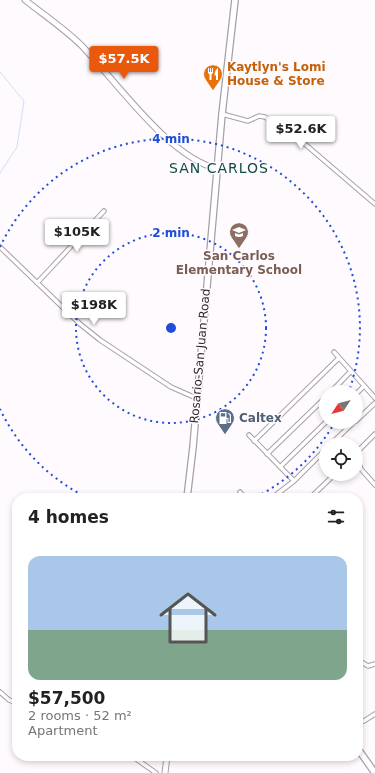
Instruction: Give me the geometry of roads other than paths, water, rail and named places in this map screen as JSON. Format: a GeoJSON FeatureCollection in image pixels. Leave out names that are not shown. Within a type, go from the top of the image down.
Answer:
{"type":"FeatureCollection","features":[{"type":"Feature","properties":{"kind":"main road","name":"Rosario-San Juan Road"},"geometry":{"type":"LineString","coordinates":[[188,493],[193,447],[196,398],[222,114],[235,0]]}},
{"type":"Feature","properties":{"kind":"main road"},"geometry":{"type":"LineString","coordinates":[[363,756],[375,773]]}},
{"type":"Feature","properties":{"kind":"street"},"geometry":{"type":"LineString","coordinates":[[25,0],[80,45],[152,123],[181,151],[199,163],[218,169]]}},
{"type":"Feature","properties":{"kind":"street"},"geometry":{"type":"LineString","coordinates":[[222,114],[248,121],[259,116],[265,116],[277,123],[292,133],[375,204]]}},
{"type":"Feature","properties":{"kind":"street"},"geometry":{"type":"LineString","coordinates":[[37,283],[104,211]]}},
{"type":"Feature","properties":{"kind":"street"},"geometry":{"type":"LineString","coordinates":[[0,247],[100,340],[171,387],[196,398]]}},
{"type":"Feature","properties":{"kind":"street"},"geometry":{"type":"LineString","coordinates":[[334,352],[375,398]]}},
{"type":"Feature","properties":{"kind":"street"},"geometry":{"type":"LineString","coordinates":[[254,441],[339,358]]}},
{"type":"Feature","properties":{"kind":"street"},"geometry":{"type":"LineString","coordinates":[[338,385],[352,371]]}},
{"type":"Feature","properties":{"kind":"street"},"geometry":{"type":"LineString","coordinates":[[267,454],[319,403]]}},
{"type":"Feature","properties":{"kind":"street"},"geometry":{"type":"LineString","coordinates":[[363,414],[375,403]]}},
{"type":"Feature","properties":{"kind":"street"},"geometry":{"type":"LineString","coordinates":[[280,467],[319,429]]}},
{"type":"Feature","properties":{"kind":"street"},"geometry":{"type":"LineString","coordinates":[[338,437],[347,429]]}},
{"type":"Feature","properties":{"kind":"street"},"geometry":{"type":"LineString","coordinates":[[363,446],[375,434]]}},
{"type":"Feature","properties":{"kind":"street"},"geometry":{"type":"LineString","coordinates":[[249,435],[294,481]]}},
{"type":"Feature","properties":{"kind":"street"},"geometry":{"type":"LineString","coordinates":[[278,493],[294,481],[319,456]]}},
{"type":"Feature","properties":{"kind":"street"},"geometry":{"type":"LineString","coordinates":[[363,471],[375,485]]}},
{"type":"Feature","properties":{"kind":"street"},"geometry":{"type":"LineString","coordinates":[[315,493],[328,481]]}},
{"type":"Feature","properties":{"kind":"street"},"geometry":{"type":"LineString","coordinates":[[363,663],[368,666],[375,664]]}},
{"type":"Feature","properties":{"kind":"street"},"geometry":{"type":"LineString","coordinates":[[0,692],[12,701]]}},
{"type":"Feature","properties":{"kind":"street"},"geometry":{"type":"LineString","coordinates":[[364,721],[375,714]]}},
{"type":"Feature","properties":{"kind":"street"},"geometry":{"type":"LineString","coordinates":[[139,761],[156,773]]}},
{"type":"Feature","properties":{"kind":"street"},"geometry":{"type":"LineString","coordinates":[[165,773],[166,761]]}},
{"type":"Feature","properties":{"kind":"waterway"},"geometry":{"type":"LineString","coordinates":[[0,72],[24,101],[17,147],[0,173]]}},
{"type":"Feature","properties":{"kind":"place","name":"Kaytlyn's Lomi House & Store"},"geometry":{"type":"Point","coordinates":[213,91]}},
{"type":"Feature","properties":{"kind":"place","name":"San Carlos Elementary School"},"geometry":{"type":"Point","coordinates":[239,249]}},
{"type":"Feature","properties":{"kind":"place","name":"Caltex"},"geometry":{"type":"Point","coordinates":[225,435]}},
{"type":"Feature","properties":{"kind":"district","name":"SAN CARLOS"},"geometry":{"type":"Point","coordinates":[219,168]}}]}
